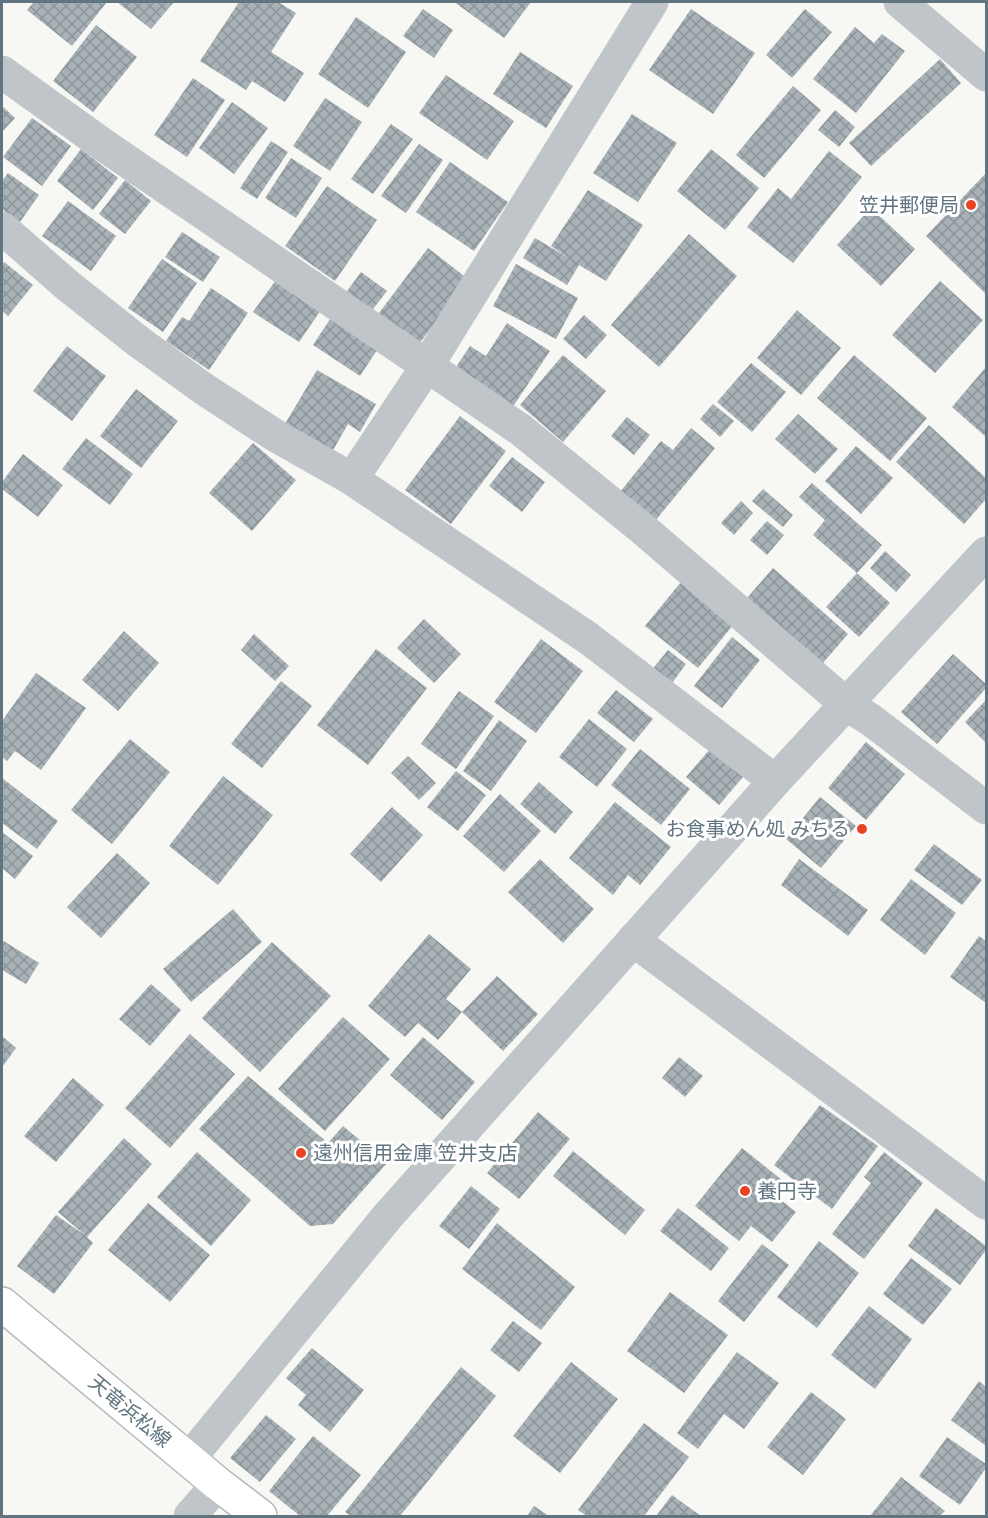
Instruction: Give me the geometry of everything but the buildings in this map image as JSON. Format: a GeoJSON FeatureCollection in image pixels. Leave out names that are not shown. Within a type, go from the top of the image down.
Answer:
{"type":"FeatureCollection","features":[{"type":"Feature","properties":{"kind":"main road","name":"天竜浜松線"},"geometry":{"type":"LineString","coordinates":[[2,1304],[218,1484],[260,1516]]}},
{"type":"Feature","properties":{"kind":"street"},"geometry":{"type":"LineString","coordinates":[[352,479],[427,366],[651,2]]}},
{"type":"Feature","properties":{"kind":"street"},"geometry":{"type":"LineString","coordinates":[[900,2],[987,75]]}},
{"type":"Feature","properties":{"kind":"street"},"geometry":{"type":"LineString","coordinates":[[2,72],[105,146],[521,430],[574,472],[846,704],[871,720],[987,808]]}},
{"type":"Feature","properties":{"kind":"street"},"geometry":{"type":"LineString","coordinates":[[2,228],[67,285],[139,342],[204,389],[276,436],[352,479],[588,638],[775,781]]}},
{"type":"Feature","properties":{"kind":"street"},"geometry":{"type":"LineString","coordinates":[[189,1459],[387,1217],[775,781],[987,553]]}},
{"type":"Feature","properties":{"kind":"street"},"geometry":{"type":"LineString","coordinates":[[633,940],[987,1203]]}},
{"type":"Feature","properties":{"kind":"street"},"geometry":{"type":"LineString","coordinates":[[190,1516],[218,1484]]}},
{"type":"Feature","properties":{"kind":"place","name":"笠井郵便局"},"geometry":{"type":"Point","coordinates":[971,205]}},
{"type":"Feature","properties":{"kind":"place","name":"お食事めん処 みちる"},"geometry":{"type":"Point","coordinates":[862,829]}},
{"type":"Feature","properties":{"kind":"place","name":"遠州信用金庫 笠井支店"},"geometry":{"type":"Point","coordinates":[301,1153]}},
{"type":"Feature","properties":{"kind":"place","name":"養円寺"},"geometry":{"type":"Point","coordinates":[745,1191]}}]}
